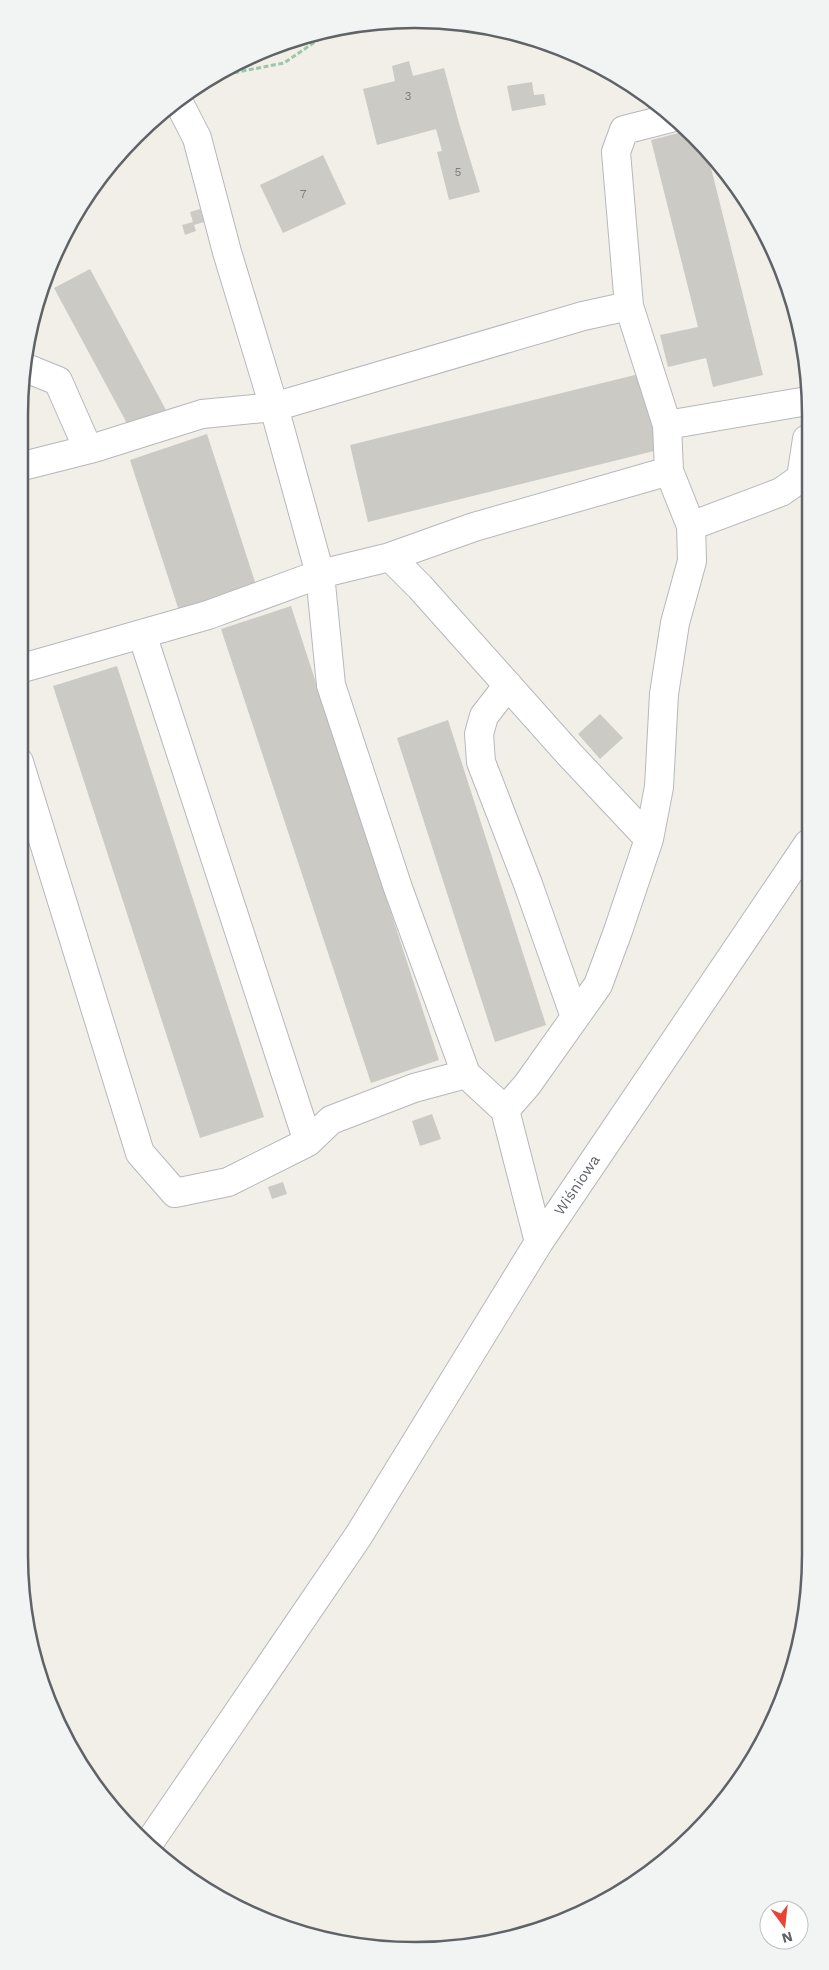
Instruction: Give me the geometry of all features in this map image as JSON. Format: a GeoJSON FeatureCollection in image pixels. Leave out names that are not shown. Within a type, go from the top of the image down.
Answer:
{"type":"FeatureCollection","features":[{"type":"Feature","properties":{"kind":"street"},"geometry":{"type":"LineString","coordinates":[[181,106],[197,138],[227,252],[274,407],[320,574],[330,685],[398,888],[466,1074],[505,1110],[539,1242]]}},
{"type":"Feature","properties":{"kind":"street"},"geometry":{"type":"LineString","coordinates":[[505,1110],[526,1085],[598,984],[649,839],[659,787],[665,685],[675,623],[692,561],[691,526],[670,471],[667,425],[628,306],[616,152],[624,130],[665,120]]}},
{"type":"Feature","properties":{"kind":"street"},"geometry":{"type":"LineString","coordinates":[[28,465],[88,449],[202,414],[274,407],[584,316],[628,306]]}},
{"type":"Feature","properties":{"kind":"street"},"geometry":{"type":"LineString","coordinates":[[30,370],[58,382],[88,449]]}},
{"type":"Feature","properties":{"kind":"street"},"geometry":{"type":"LineString","coordinates":[[667,425],[802,402]]}},
{"type":"Feature","properties":{"kind":"street"},"geometry":{"type":"LineString","coordinates":[[28,666],[208,615],[320,574],[390,557],[474,527],[670,471]]}},
{"type":"Feature","properties":{"kind":"street"},"geometry":{"type":"LineString","coordinates":[[691,526],[781,492],[802,478]]}},
{"type":"Feature","properties":{"kind":"street"},"geometry":{"type":"LineString","coordinates":[[390,557],[649,839]]}},
{"type":"Feature","properties":{"kind":"street"},"geometry":{"type":"LineString","coordinates":[[142,634],[308,1142]]}},
{"type":"Feature","properties":{"kind":"street"},"geometry":{"type":"LineString","coordinates":[[508,685],[484,716],[479,734],[481,762],[528,884],[575,1017]]}},
{"type":"Feature","properties":{"kind":"street"},"geometry":{"type":"LineString","coordinates":[[28,791],[140,1153],[175,1194],[228,1182],[308,1142],[331,1120],[414,1088],[466,1074]]}},
{"type":"Feature","properties":{"kind":"street","name":"Wiśniowa"},"geometry":{"type":"LineString","coordinates":[[152,1839],[359,1535],[539,1242],[802,853]]}},
{"type":"Feature","properties":{"kind":"path"},"geometry":{"type":"LineString","coordinates":[[232,73],[284,63],[318,40]]}},
{"type":"Feature","properties":{"kind":"building"},"geometry":{"type":"Polygon","coordinates":[[[409,61],[413,76],[444,68],[480,192],[449,200],[437,152],[442,151],[436,129],[377,145],[363,89],[395,81],[392,66],[409,61]]]}},
{"type":"Feature","properties":{"kind":"building"},"geometry":{"type":"Polygon","coordinates":[[[532,82],[534,95],[544,94],[546,105],[512,111],[507,86],[532,82]]]}},
{"type":"Feature","properties":{"kind":"building"},"geometry":{"type":"Polygon","coordinates":[[[679,133],[710,165],[763,375],[713,387],[706,358],[668,367],[660,335],[698,327],[651,140],[679,133]]]}},
{"type":"Feature","properties":{"kind":"building"},"geometry":{"type":"Polygon","coordinates":[[[323,155],[346,204],[283,233],[260,185],[323,155]]]}},
{"type":"Feature","properties":{"kind":"building"},"geometry":{"type":"Polygon","coordinates":[[[200,209],[204,222],[194,225],[196,231],[185,235],[182,225],[193,222],[190,212],[200,209]]]}},
{"type":"Feature","properties":{"kind":"building"},"geometry":{"type":"Polygon","coordinates":[[[90,269],[166,410],[130,429],[54,288],[90,269]]]}},
{"type":"Feature","properties":{"kind":"building"},"geometry":{"type":"Polygon","coordinates":[[[639,374],[658,450],[368,522],[350,445],[639,374]]]}},
{"type":"Feature","properties":{"kind":"building"},"geometry":{"type":"Polygon","coordinates":[[[207,434],[257,588],[180,614],[130,460],[207,434]]]}},
{"type":"Feature","properties":{"kind":"building"},"geometry":{"type":"Polygon","coordinates":[[[291,606],[439,1060],[371,1083],[221,629],[291,606]]]}},
{"type":"Feature","properties":{"kind":"building"},"geometry":{"type":"Polygon","coordinates":[[[117,666],[264,1117],[200,1138],[53,686],[117,666]]]}},
{"type":"Feature","properties":{"kind":"building"},"geometry":{"type":"Polygon","coordinates":[[[600,714],[623,738],[600,759],[578,734],[600,714]]]}},
{"type":"Feature","properties":{"kind":"building"},"geometry":{"type":"Polygon","coordinates":[[[448,720],[546,1025],[495,1042],[397,738],[448,720]]]}},
{"type":"Feature","properties":{"kind":"building"},"geometry":{"type":"Polygon","coordinates":[[[432,1114],[441,1139],[420,1146],[412,1121],[432,1114]]]}},
{"type":"Feature","properties":{"kind":"building"},"geometry":{"type":"Polygon","coordinates":[[[283,1182],[287,1194],[272,1199],[268,1187],[283,1182]]]}}]}
